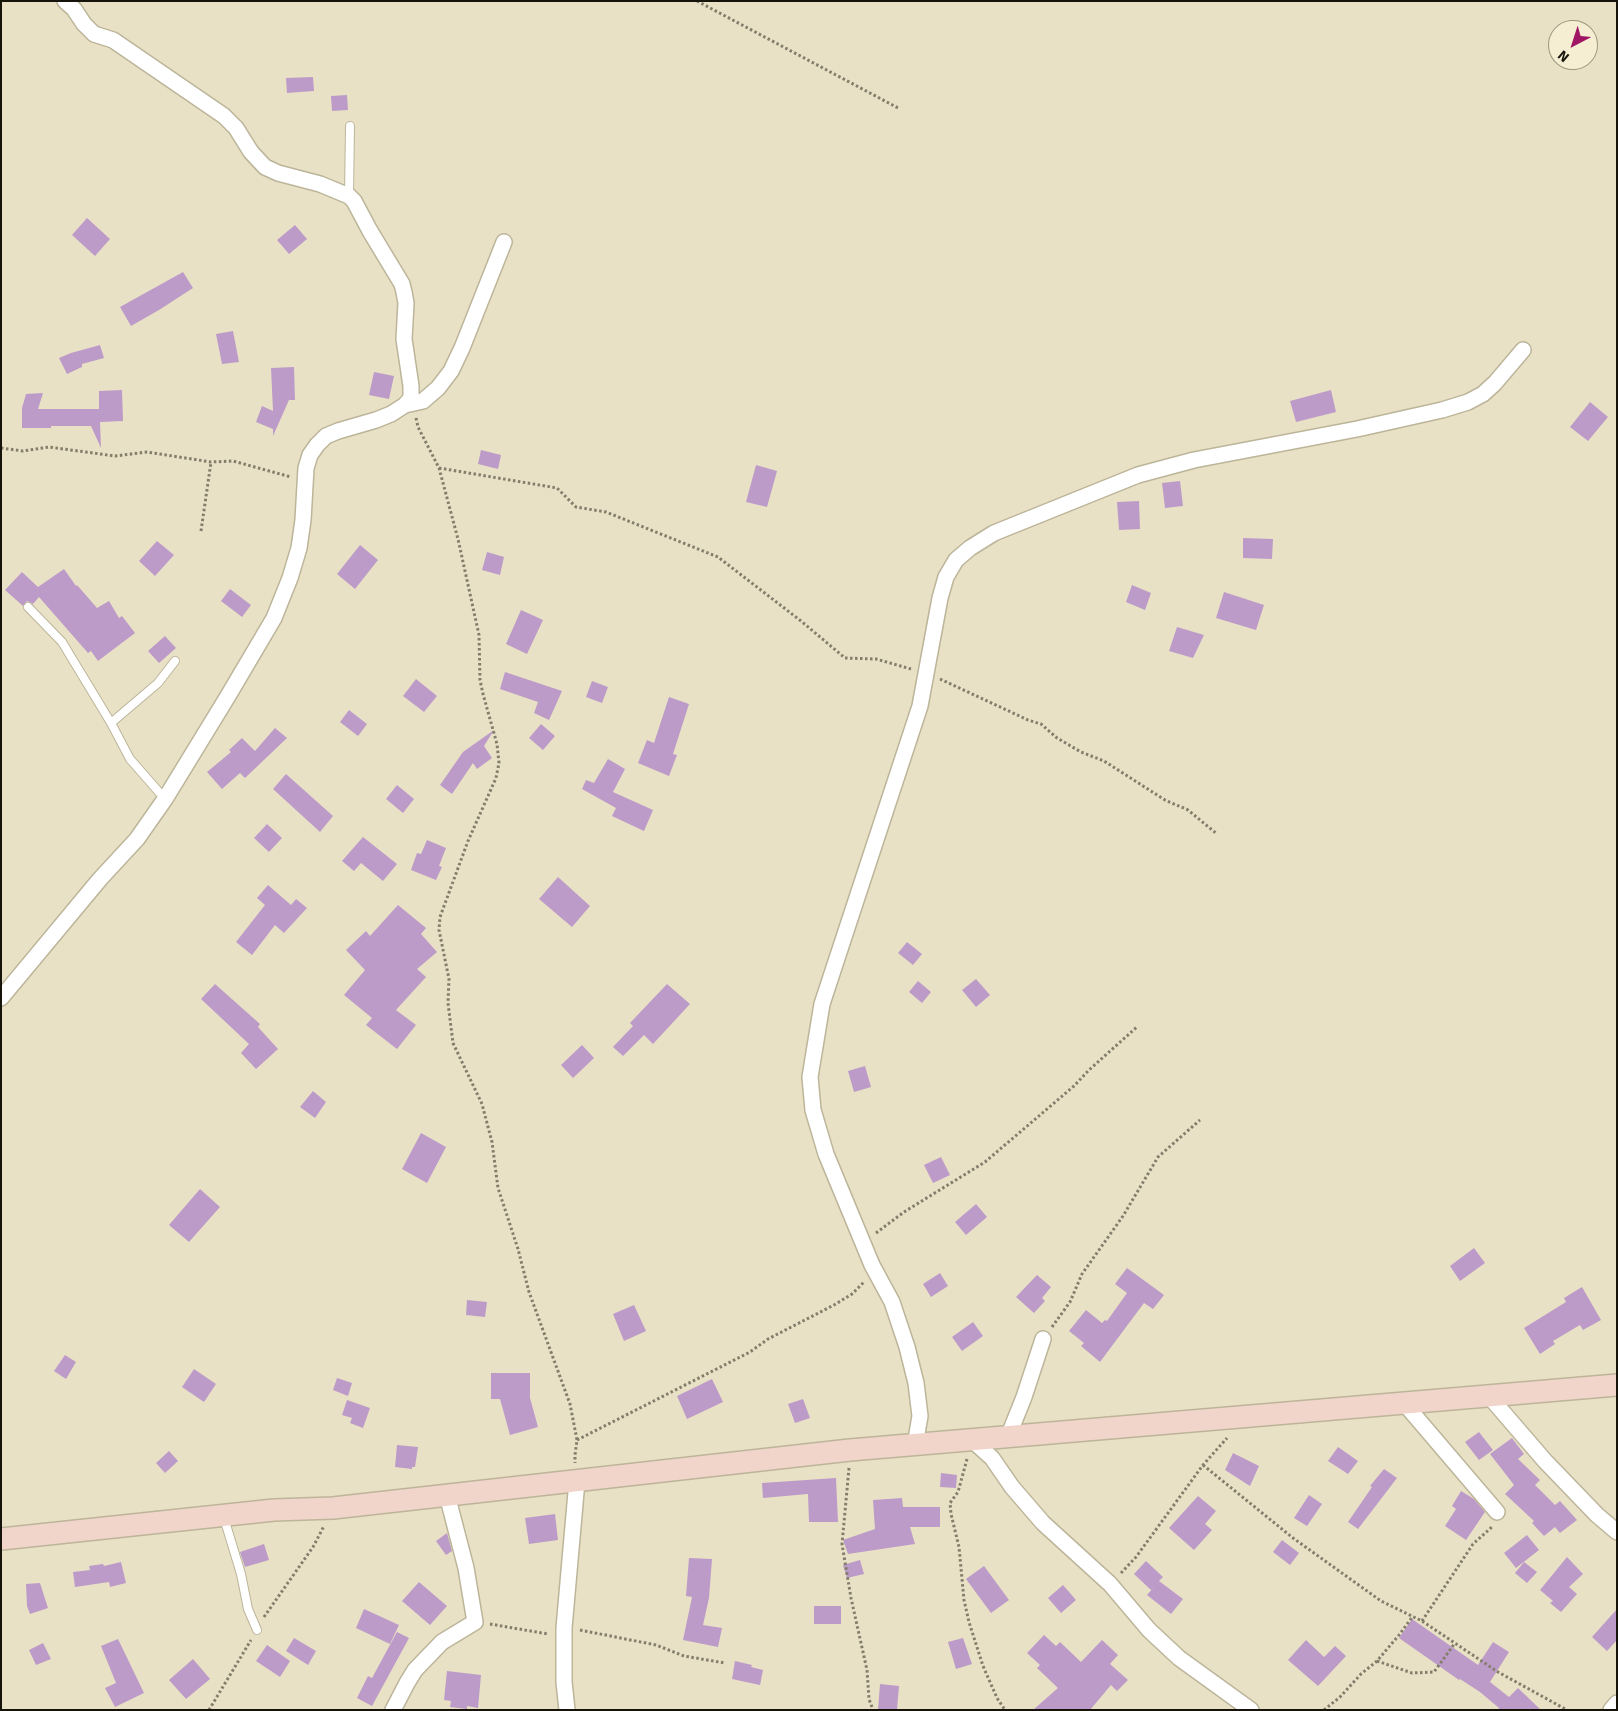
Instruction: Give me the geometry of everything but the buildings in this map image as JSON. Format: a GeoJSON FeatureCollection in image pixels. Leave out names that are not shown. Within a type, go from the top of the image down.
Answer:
{"type":"FeatureCollection","features":[{"type":"Feature","properties":{"kind":"street"},"geometry":{"type":"LineString","coordinates":[[65,1],[94,34],[113,40],[224,116],[236,128],[251,152],[264,167],[278,173],[320,184],[350,196],[402,284],[406,303],[404,339],[411,386],[410,404]]}},
{"type":"Feature","properties":{"kind":"street"},"geometry":{"type":"LineString","coordinates":[[1,998],[100,878],[137,839],[165,799],[274,618],[290,578],[299,548],[303,520],[306,468],[310,455],[317,444],[326,436],[338,431],[376,420],[423,400],[438,388],[451,371],[462,348],[504,242]]}},
{"type":"Feature","properties":{"kind":"street"},"geometry":{"type":"LineString","coordinates":[[915,1445],[920,1416],[916,1383],[907,1347],[892,1302],[868,1254],[826,1154],[813,1110],[810,1077],[822,1004],[920,706],[940,598],[946,577],[956,560],[970,548],[994,533],[1147,472],[1194,460],[1357,429],[1442,410],[1468,402],[1484,394],[1523,350]]}},
{"type":"Feature","properties":{"kind":"street"},"geometry":{"type":"LineString","coordinates":[[1008,1437],[1043,1339]]}},
{"type":"Feature","properties":{"kind":"street"},"geometry":{"type":"LineString","coordinates":[[1,1539],[274,1510],[333,1508],[850,1450],[1617,1385]]}},
{"type":"Feature","properties":{"kind":"street"},"geometry":{"type":"LineString","coordinates":[[1489,1396],[1545,1461],[1597,1515],[1617,1532]]}},
{"type":"Feature","properties":{"kind":"street"},"geometry":{"type":"LineString","coordinates":[[1404,1403],[1496,1512]]}},
{"type":"Feature","properties":{"kind":"street"},"geometry":{"type":"LineString","coordinates":[[972,1440],[992,1458],[1012,1487],[1043,1523],[1110,1584],[1149,1630],[1179,1658],[1207,1680],[1251,1710]]}},
{"type":"Feature","properties":{"kind":"street"},"geometry":{"type":"LineString","coordinates":[[567,1710],[564,1682],[564,1628],[577,1481]]}},
{"type":"Feature","properties":{"kind":"street"},"geometry":{"type":"LineString","coordinates":[[393,1710],[415,1670],[442,1642],[475,1622],[466,1568],[447,1495]]}},
{"type":"Feature","properties":{"kind":"street"},"geometry":{"type":"LineString","coordinates":[[1611,1710],[1617,1703]]}},
{"type":"Feature","properties":{"kind":"lane"},"geometry":{"type":"LineString","coordinates":[[350,126],[350,196]]}},
{"type":"Feature","properties":{"kind":"lane"},"geometry":{"type":"LineString","coordinates":[[28,607],[62,642],[111,723],[130,759],[165,799]]}},
{"type":"Feature","properties":{"kind":"lane"},"geometry":{"type":"LineString","coordinates":[[111,723],[158,683],[175,661]]}},
{"type":"Feature","properties":{"kind":"lane"},"geometry":{"type":"LineString","coordinates":[[224,1516],[241,1574],[248,1609],[257,1630]]}},
{"type":"Feature","properties":{"kind":"path"},"geometry":{"type":"LineString","coordinates":[[697,1],[900,109]]}},
{"type":"Feature","properties":{"kind":"path"},"geometry":{"type":"LineString","coordinates":[[410,404],[418,426],[439,468],[458,539],[479,635],[480,680],[486,712],[497,744],[499,763],[496,778],[468,841],[440,917],[439,930],[448,979],[452,1043],[482,1104],[492,1142],[498,1188],[521,1257],[529,1292],[570,1404],[577,1440],[575,1455],[577,1481]]}},
{"type":"Feature","properties":{"kind":"path"},"geometry":{"type":"LineString","coordinates":[[1,448],[23,451],[49,447],[115,456],[147,452],[211,462],[234,461],[288,475],[305,485]]}},
{"type":"Feature","properties":{"kind":"path"},"geometry":{"type":"LineString","coordinates":[[201,531],[211,462]]}},
{"type":"Feature","properties":{"kind":"path"},"geometry":{"type":"LineString","coordinates":[[439,468],[557,488],[576,507],[606,512],[718,557],[801,621],[845,658],[876,659],[926,674],[952,683],[1028,720],[1041,724],[1057,738],[1081,752],[1104,761],[1165,800],[1188,810],[1217,834]]}},
{"type":"Feature","properties":{"kind":"path"},"geometry":{"type":"LineString","coordinates":[[577,1440],[750,1352],[768,1339],[852,1294],[863,1284],[868,1254],[878,1231],[904,1212],[985,1162],[1074,1086],[1138,1026]]}},
{"type":"Feature","properties":{"kind":"path"},"geometry":{"type":"LineString","coordinates":[[1043,1339],[1070,1302],[1082,1274],[1123,1216],[1158,1157],[1200,1120]]}},
{"type":"Feature","properties":{"kind":"path"},"geometry":{"type":"LineString","coordinates":[[1110,1584],[1136,1557],[1203,1464],[1245,1417]]}},
{"type":"Feature","properties":{"kind":"path"},"geometry":{"type":"LineString","coordinates":[[972,1440],[962,1481],[958,1492],[950,1504],[951,1514],[959,1547],[964,1600],[969,1622],[983,1666],[997,1698],[1005,1710]]}},
{"type":"Feature","properties":{"kind":"path"},"geometry":{"type":"LineString","coordinates":[[850,1450],[842,1544],[865,1662],[869,1698],[873,1710]]}},
{"type":"Feature","properties":{"kind":"path"},"geometry":{"type":"LineString","coordinates":[[1203,1464],[1293,1538],[1380,1601],[1422,1621],[1498,1672],[1568,1710]]}},
{"type":"Feature","properties":{"kind":"path"},"geometry":{"type":"LineString","coordinates":[[209,1710],[271,1606],[313,1547],[333,1508]]}},
{"type":"Feature","properties":{"kind":"path"},"geometry":{"type":"LineString","coordinates":[[1422,1621],[1473,1544],[1494,1525],[1496,1512]]}},
{"type":"Feature","properties":{"kind":"path"},"geometry":{"type":"LineString","coordinates":[[1324,1710],[1340,1697],[1376,1661],[1400,1635],[1413,1616]]}},
{"type":"Feature","properties":{"kind":"path"},"geometry":{"type":"LineString","coordinates":[[475,1622],[541,1634],[554,1634],[564,1628],[607,1635],[656,1645],[684,1656],[725,1663]]}},
{"type":"Feature","properties":{"kind":"path"},"geometry":{"type":"LineString","coordinates":[[1376,1661],[1412,1673],[1434,1672],[1455,1643]]}}]}
